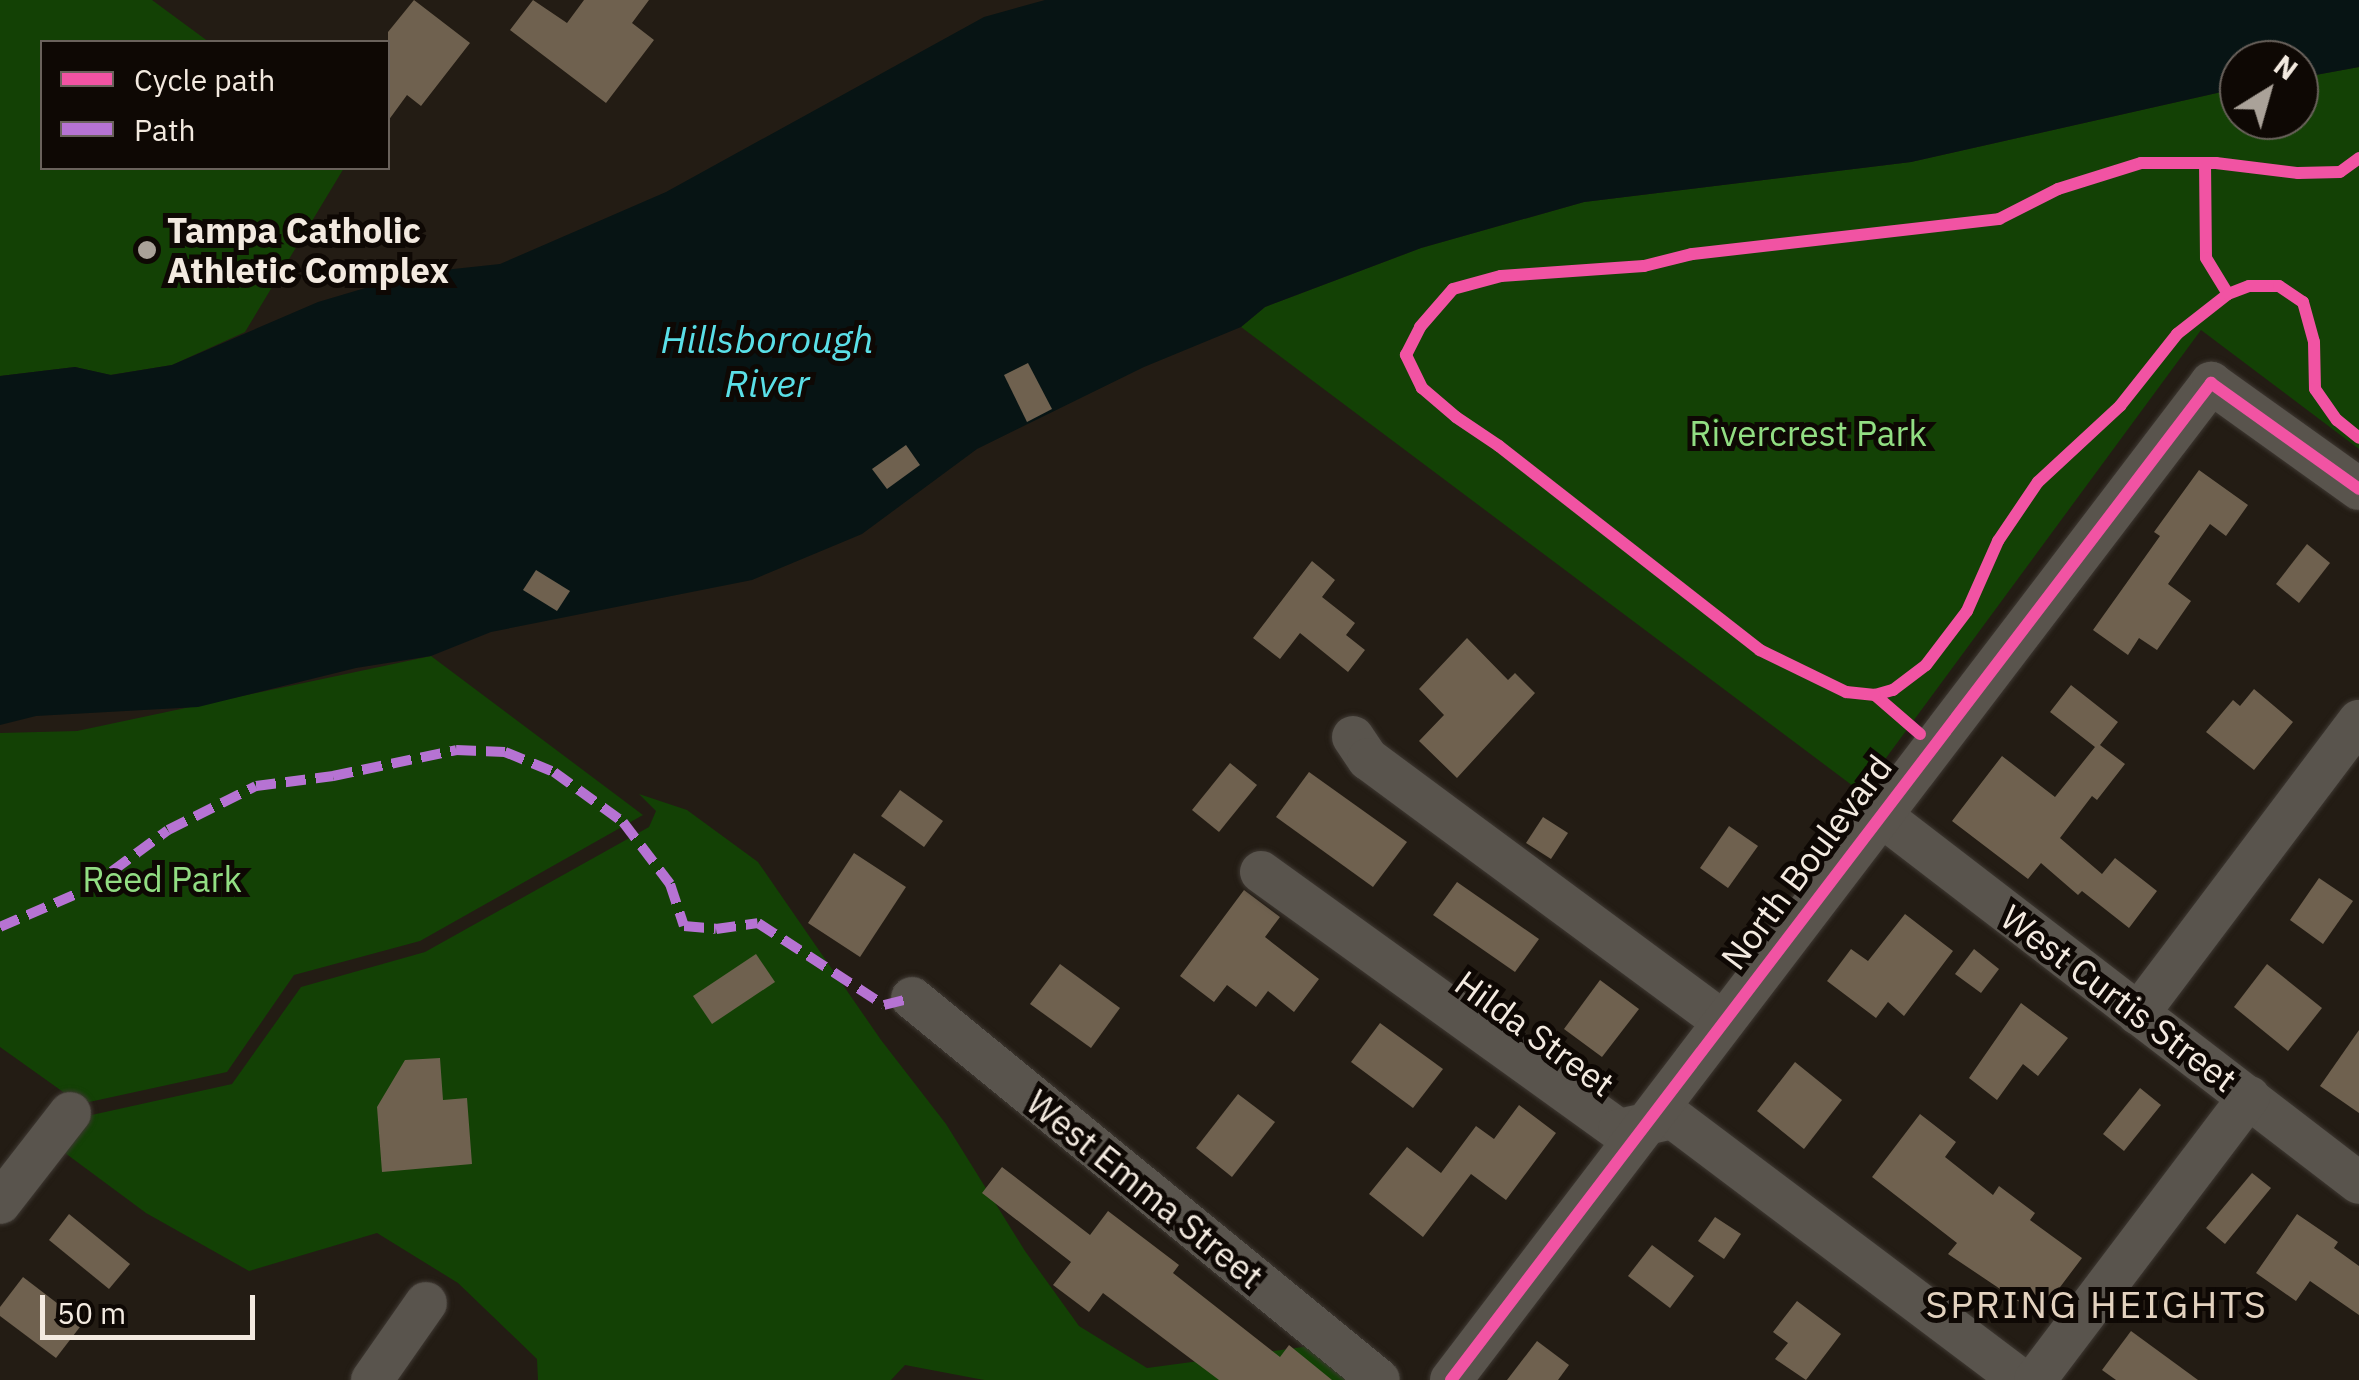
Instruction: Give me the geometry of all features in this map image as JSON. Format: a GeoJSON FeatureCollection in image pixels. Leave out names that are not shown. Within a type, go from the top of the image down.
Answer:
{"type":"FeatureCollection","features":[{"type":"Feature","properties":{"kind":"street","name":"North Boulevard"},"geometry":{"type":"LineString","coordinates":[[1452,1380],[1879,814],[2211,383],[2359,489]]}},
{"type":"Feature","properties":{"kind":"street"},"geometry":{"type":"LineString","coordinates":[[2138,1014],[2359,721]]}},
{"type":"Feature","properties":{"kind":"street"},"geometry":{"type":"LineString","coordinates":[[1353,737],[1368,759],[1723,1022]]}},
{"type":"Feature","properties":{"kind":"street","name":"West Curtis Street"},"geometry":{"type":"LineString","coordinates":[[1879,814],[2359,1183]]}},
{"type":"Feature","properties":{"kind":"street","name":"Hilda Street"},"geometry":{"type":"LineString","coordinates":[[1261,872],[1619,1130],[1673,1118],[2021,1380]]}},
{"type":"Feature","properties":{"kind":"street","name":"West Emma Street"},"geometry":{"type":"LineString","coordinates":[[912,998],[1379,1380]]}},
{"type":"Feature","properties":{"kind":"street"},"geometry":{"type":"LineString","coordinates":[[2034,1380],[2249,1097]]}},
{"type":"Feature","properties":{"kind":"street"},"geometry":{"type":"LineString","coordinates":[[0,1203],[70,1113]]}},
{"type":"Feature","properties":{"kind":"street"},"geometry":{"type":"LineString","coordinates":[[372,1380],[426,1303]]}},
{"type":"Feature","properties":{"kind":"green space","name":"Tampa Catholic Athletic Complex"},"geometry":{"type":"Polygon","coordinates":[[[0,0],[152,0],[206,40],[40,40],[40,170],[343,170],[245,332],[172,365],[110,375],[75,367],[0,376],[0,0]]]}},
{"type":"Feature","properties":{"kind":"green space","name":"Rivercrest Park"},"geometry":{"type":"Polygon","coordinates":[[[2359,67],[2359,449],[2201,330],[1861,792],[1241,327],[1265,307],[1421,248],[1584,202],[1911,162],[2219,93],[2219,140],[2319,140],[2319,74],[2359,67]]]}},
{"type":"Feature","properties":{"kind":"green space","name":"Reed Park"},"geometry":{"type":"Polygon","coordinates":[[[431,656],[643,815],[420,941],[294,975],[227,1072],[80,1104],[0,1047],[0,733],[77,731],[431,656]]]}},
{"type":"Feature","properties":{"kind":"green space"},"geometry":{"type":"Polygon","coordinates":[[[639,794],[687,810],[758,862],[881,1040],[946,1124],[1025,1251],[1079,1326],[1147,1368],[1310,1346],[1352,1380],[984,1380],[905,1365],[891,1380],[538,1380],[537,1359],[458,1283],[377,1233],[249,1271],[146,1213],[61,1150],[87,1116],[232,1084],[301,987],[425,952],[649,827],[656,811],[639,794]]]}},
{"type":"Feature","properties":{"kind":"water","name":"Hillsborough River"},"geometry":{"type":"Polygon","coordinates":[[[1045,0],[2359,0],[2359,67],[2319,74],[2319,40],[2219,40],[2219,93],[1911,162],[1584,202],[1421,248],[1265,307],[1241,327],[1144,367],[977,449],[862,534],[752,580],[491,632],[431,656],[356,668],[198,707],[36,716],[0,725],[0,376],[75,367],[111,375],[172,365],[318,302],[416,273],[500,264],[666,192],[984,17],[1045,0]]]}},
{"type":"Feature","properties":{"kind":"building"},"geometry":{"type":"Polygon","coordinates":[[[414,0],[470,43],[421,106],[407,95],[390,118],[390,40],[388,32],[414,0]]]}},
{"type":"Feature","properties":{"kind":"building"},"geometry":{"type":"Polygon","coordinates":[[[533,0],[567,23],[584,0],[649,0],[632,23],[654,40],[606,103],[510,30],[533,0]]]}},
{"type":"Feature","properties":{"kind":"building"},"geometry":{"type":"Polygon","coordinates":[[[1028,363],[1052,409],[1027,422],[1004,375],[1028,363]]]}},
{"type":"Feature","properties":{"kind":"building"},"geometry":{"type":"Polygon","coordinates":[[[906,445],[920,465],[887,489],[872,469],[906,445]]]}},
{"type":"Feature","properties":{"kind":"building"},"geometry":{"type":"Polygon","coordinates":[[[2199,470],[2248,505],[2226,536],[2210,524],[2168,584],[2191,601],[2157,650],[2139,638],[2128,655],[2093,630],[2160,536],[2154,532],[2199,470]]]}},
{"type":"Feature","properties":{"kind":"building"},"geometry":{"type":"Polygon","coordinates":[[[2307,544],[2330,563],[2299,603],[2276,584],[2307,544]]]}},
{"type":"Feature","properties":{"kind":"building"},"geometry":{"type":"Polygon","coordinates":[[[1312,561],[1335,580],[1322,597],[1355,623],[1346,635],[1365,650],[1348,672],[1300,633],[1280,659],[1253,638],[1312,561]]]}},
{"type":"Feature","properties":{"kind":"building"},"geometry":{"type":"Polygon","coordinates":[[[536,570],[570,591],[557,611],[523,590],[536,570]]]}},
{"type":"Feature","properties":{"kind":"building"},"geometry":{"type":"Polygon","coordinates":[[[1467,638],[1508,680],[1515,673],[1535,693],[1457,778],[1419,741],[1444,715],[1419,689],[1467,638]]]}},
{"type":"Feature","properties":{"kind":"building"},"geometry":{"type":"Polygon","coordinates":[[[2071,685],[2118,722],[2100,745],[2125,764],[2097,800],[2092,796],[2060,838],[2102,874],[2115,858],[2157,891],[2129,928],[2082,891],[2078,895],[2041,863],[2028,879],[1952,821],[2002,756],[2055,797],[2095,747],[2050,712],[2071,685]]]}},
{"type":"Feature","properties":{"kind":"building"},"geometry":{"type":"Polygon","coordinates":[[[2254,689],[2293,722],[2254,770],[2206,732],[2233,700],[2240,706],[2254,689]]]}},
{"type":"Feature","properties":{"kind":"building"},"geometry":{"type":"Polygon","coordinates":[[[1230,763],[1257,785],[1219,832],[1192,810],[1230,763]]]}},
{"type":"Feature","properties":{"kind":"building"},"geometry":{"type":"Polygon","coordinates":[[[1309,772],[1407,842],[1373,887],[1276,817],[1309,772]]]}},
{"type":"Feature","properties":{"kind":"building"},"geometry":{"type":"Polygon","coordinates":[[[900,790],[943,821],[924,847],[881,816],[900,790]]]}},
{"type":"Feature","properties":{"kind":"building"},"geometry":{"type":"Polygon","coordinates":[[[1543,817],[1568,833],[1551,859],[1526,843],[1543,817]]]}},
{"type":"Feature","properties":{"kind":"building"},"geometry":{"type":"Polygon","coordinates":[[[1729,826],[1758,846],[1728,888],[1700,868],[1729,826]]]}},
{"type":"Feature","properties":{"kind":"building"},"geometry":{"type":"Polygon","coordinates":[[[854,853],[906,887],[860,957],[808,923],[854,853]]]}},
{"type":"Feature","properties":{"kind":"building"},"geometry":{"type":"Polygon","coordinates":[[[2319,878],[2353,901],[2323,944],[2290,920],[2319,878]]]}},
{"type":"Feature","properties":{"kind":"building"},"geometry":{"type":"Polygon","coordinates":[[[1457,882],[1539,939],[1515,972],[1433,915],[1457,882]]]}},
{"type":"Feature","properties":{"kind":"building"},"geometry":{"type":"Polygon","coordinates":[[[1244,890],[1280,917],[1265,937],[1319,979],[1294,1012],[1268,991],[1256,1007],[1227,985],[1214,1002],[1180,976],[1244,890]]]}},
{"type":"Feature","properties":{"kind":"building"},"geometry":{"type":"Polygon","coordinates":[[[1905,914],[1953,951],[1904,1016],[1888,1002],[1876,1018],[1827,981],[1851,949],[1868,961],[1905,914]]]}},
{"type":"Feature","properties":{"kind":"building"},"geometry":{"type":"Polygon","coordinates":[[[1974,949],[1999,969],[1981,993],[1955,974],[1974,949]]]}},
{"type":"Feature","properties":{"kind":"building"},"geometry":{"type":"Polygon","coordinates":[[[756,954],[775,982],[712,1024],[693,996],[756,954]]]}},
{"type":"Feature","properties":{"kind":"building"},"geometry":{"type":"Polygon","coordinates":[[[1060,964],[1120,1008],[1091,1048],[1030,1004],[1060,964]]]}},
{"type":"Feature","properties":{"kind":"building"},"geometry":{"type":"Polygon","coordinates":[[[2267,964],[2322,1008],[2288,1051],[2234,1007],[2267,964]]]}},
{"type":"Feature","properties":{"kind":"building"},"geometry":{"type":"Polygon","coordinates":[[[1600,980],[1639,1009],[1602,1057],[1564,1029],[1600,980]]]}},
{"type":"Feature","properties":{"kind":"building"},"geometry":{"type":"Polygon","coordinates":[[[2021,1003],[2068,1038],[2038,1076],[2023,1064],[1997,1100],[1969,1078],[2021,1003]]]}},
{"type":"Feature","properties":{"kind":"building"},"geometry":{"type":"Polygon","coordinates":[[[1380,1023],[1443,1069],[1413,1108],[1351,1062],[1380,1023]]]}},
{"type":"Feature","properties":{"kind":"building"},"geometry":{"type":"Polygon","coordinates":[[[2359,1030],[2359,1113],[2320,1086],[2359,1030]]]}},
{"type":"Feature","properties":{"kind":"building"},"geometry":{"type":"Polygon","coordinates":[[[440,1058],[443,1100],[467,1098],[472,1164],[382,1172],[377,1107],[405,1060],[440,1058]]]}},
{"type":"Feature","properties":{"kind":"building"},"geometry":{"type":"Polygon","coordinates":[[[1795,1062],[1842,1100],[1804,1149],[1757,1111],[1795,1062]]]}},
{"type":"Feature","properties":{"kind":"building"},"geometry":{"type":"Polygon","coordinates":[[[2140,1088],[2161,1105],[2124,1151],[2103,1134],[2140,1088]]]}},
{"type":"Feature","properties":{"kind":"building"},"geometry":{"type":"Polygon","coordinates":[[[1238,1094],[1275,1122],[1232,1177],[1196,1148],[1238,1094]]]}},
{"type":"Feature","properties":{"kind":"building"},"geometry":{"type":"Polygon","coordinates":[[[1519,1105],[1556,1133],[1506,1200],[1471,1174],[1423,1237],[1369,1194],[1407,1147],[1441,1173],[1476,1126],[1494,1139],[1519,1105]]]}},
{"type":"Feature","properties":{"kind":"building"},"geometry":{"type":"Polygon","coordinates":[[[1920,1114],[1956,1142],[1945,1157],[1993,1195],[1999,1186],[2035,1213],[2030,1220],[2082,1258],[2039,1315],[1948,1254],[1957,1243],[1872,1177],[1920,1114]]]}},
{"type":"Feature","properties":{"kind":"building"},"geometry":{"type":"Polygon","coordinates":[[[1002,1167],[1090,1235],[1108,1211],[1179,1265],[1173,1273],[1280,1357],[1289,1345],[1332,1380],[1219,1380],[1103,1293],[1089,1312],[1053,1285],[1071,1262],[982,1193],[1002,1167]]]}},
{"type":"Feature","properties":{"kind":"building"},"geometry":{"type":"Polygon","coordinates":[[[2252,1173],[2271,1188],[2225,1244],[2206,1228],[2252,1173]]]}},
{"type":"Feature","properties":{"kind":"building"},"geometry":{"type":"Polygon","coordinates":[[[69,1214],[130,1264],[109,1289],[49,1240],[69,1214]]]}},
{"type":"Feature","properties":{"kind":"building"},"geometry":{"type":"Polygon","coordinates":[[[2297,1214],[2338,1242],[2334,1248],[2359,1266],[2359,1315],[2310,1281],[2296,1301],[2256,1273],[2297,1214]]]}},
{"type":"Feature","properties":{"kind":"building"},"geometry":{"type":"Polygon","coordinates":[[[1715,1217],[1741,1234],[1724,1259],[1698,1241],[1715,1217]]]}},
{"type":"Feature","properties":{"kind":"building"},"geometry":{"type":"Polygon","coordinates":[[[1652,1245],[1694,1276],[1670,1308],[1628,1276],[1652,1245]]]}},
{"type":"Feature","properties":{"kind":"building"},"geometry":{"type":"Polygon","coordinates":[[[23,1277],[83,1323],[56,1358],[0,1316],[0,1307],[23,1277]]]}},
{"type":"Feature","properties":{"kind":"building"},"geometry":{"type":"Polygon","coordinates":[[[1797,1301],[1841,1334],[1806,1380],[1775,1359],[1788,1343],[1773,1332],[1797,1301]]]}},
{"type":"Feature","properties":{"kind":"building"},"geometry":{"type":"Polygon","coordinates":[[[2131,1331],[2198,1380],[2116,1380],[2102,1370],[2131,1331]]]}},
{"type":"Feature","properties":{"kind":"building"},"geometry":{"type":"Polygon","coordinates":[[[1537,1341],[1569,1365],[1558,1380],[1507,1380],[1537,1341]]]}},
{"type":"Feature","properties":{"kind":"marked path"},"geometry":{"type":"LineString","coordinates":[[0,927],[88,889],[168,830],[256,786],[333,776],[456,750],[505,752],[554,772],[623,822],[670,884],[684,926],[716,929],[758,923],[884,1005],[912,998]]}},
{"type":"Feature","properties":{"kind":"cycle path"},"geometry":{"type":"LineString","coordinates":[[1920,734],[1875,695],[1846,692],[1760,650],[1499,446],[1456,417],[1422,388],[1406,355],[1420,327],[1453,289],[1501,276],[1644,266],[1692,254],[1999,219],[2058,189],[2141,163],[2216,163],[2298,173],[2340,172],[2359,158]]}},
{"type":"Feature","properties":{"kind":"cycle path"},"geometry":{"type":"LineString","coordinates":[[2205,163],[2206,258],[2228,294]]}},
{"type":"Feature","properties":{"kind":"cycle path"},"geometry":{"type":"LineString","coordinates":[[1875,695],[1893,690],[1926,665],[1967,611],[1998,541],[2038,482],[2120,406],[2177,334],[2228,294],[2249,286],[2279,286],[2303,302],[2314,342],[2315,389],[2337,420],[2359,438]]}},
{"type":"Feature","properties":{"kind":"cycle path"},"geometry":{"type":"LineString","coordinates":[[1451,1380],[2211,383],[2359,489]]}},
{"type":"Feature","properties":{"kind":"place","name":"Tampa Catholic Athletic Complex"},"geometry":{"type":"Point","coordinates":[147,250]}},
{"type":"Feature","properties":{"kind":"district","name":"SPRING HEIGHTS"},"geometry":{"type":"Point","coordinates":[2097,1304]}}]}
